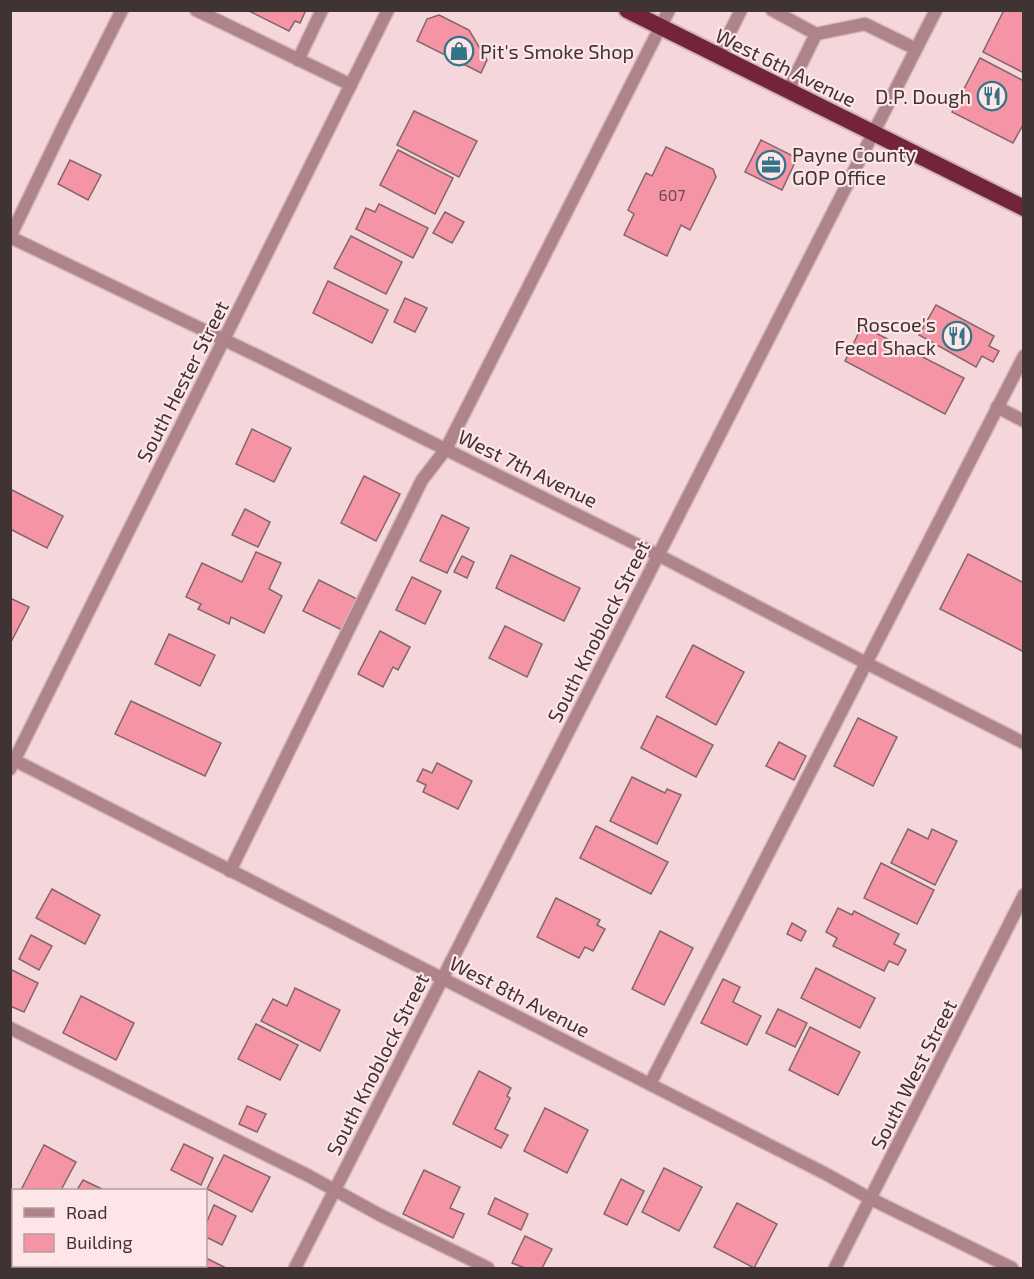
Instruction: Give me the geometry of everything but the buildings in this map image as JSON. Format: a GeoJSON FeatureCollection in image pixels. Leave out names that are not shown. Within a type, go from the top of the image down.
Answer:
{"type":"FeatureCollection","features":[{"type":"Feature","properties":{"kind":"highway","name":"West 6th Avenue"},"geometry":{"type":"LineString","coordinates":[[627,10],[1023,207]]}},
{"type":"Feature","properties":{"kind":"street"},"geometry":{"type":"LineString","coordinates":[[11,237],[64,124],[122,10]]}},
{"type":"Feature","properties":{"kind":"street"},"geometry":{"type":"LineString","coordinates":[[196,10],[351,85]]}},
{"type":"Feature","properties":{"kind":"street"},"geometry":{"type":"LineString","coordinates":[[298,60],[322,10]]}},
{"type":"Feature","properties":{"kind":"street","name":"South Hester Street"},"geometry":{"type":"LineString","coordinates":[[12,763],[388,10]]}},
{"type":"Feature","properties":{"kind":"street"},"geometry":{"type":"LineString","coordinates":[[230,871],[422,480],[446,449],[669,10]]}},
{"type":"Feature","properties":{"kind":"street"},"geometry":{"type":"LineString","coordinates":[[718,56],[741,10]]}},
{"type":"Feature","properties":{"kind":"street"},"geometry":{"type":"LineString","coordinates":[[772,10],[816,34],[865,24],[916,49]]}},
{"type":"Feature","properties":{"kind":"street","name":"South Knoblock Street"},"geometry":{"type":"LineString","coordinates":[[295,1269],[936,10]]}},
{"type":"Feature","properties":{"kind":"street"},"geometry":{"type":"LineString","coordinates":[[788,91],[816,34]]}},
{"type":"Feature","properties":{"kind":"street","name":"West 7th Avenue"},"geometry":{"type":"LineString","coordinates":[[11,237],[446,449],[658,555],[1023,743]]}},
{"type":"Feature","properties":{"kind":"street"},"geometry":{"type":"LineString","coordinates":[[650,1084],[1023,356]]}},
{"type":"Feature","properties":{"kind":"street"},"geometry":{"type":"LineString","coordinates":[[997,407],[1023,421]]}},
{"type":"Feature","properties":{"kind":"street","name":"West 8th Avenue"},"geometry":{"type":"LineString","coordinates":[[12,763],[230,871],[1012,1269]]}},
{"type":"Feature","properties":{"kind":"street","name":"South West Street"},"geometry":{"type":"LineString","coordinates":[[835,1269],[1023,895]]}},
{"type":"Feature","properties":{"kind":"street"},"geometry":{"type":"LineString","coordinates":[[10,1028],[488,1269]]}},
{"type":"Feature","properties":{"kind":"place","name":"Pit's Smoke Shop"},"geometry":{"type":"Point","coordinates":[459,51]}},
{"type":"Feature","properties":{"kind":"place","name":"D.P. Dough"},"geometry":{"type":"Point","coordinates":[992,96]}},
{"type":"Feature","properties":{"kind":"place","name":"Payne County GOP Office"},"geometry":{"type":"Point","coordinates":[771,165]}},
{"type":"Feature","properties":{"kind":"place","name":"Roscoe's Feed Shack"},"geometry":{"type":"Point","coordinates":[957,336]}}]}
